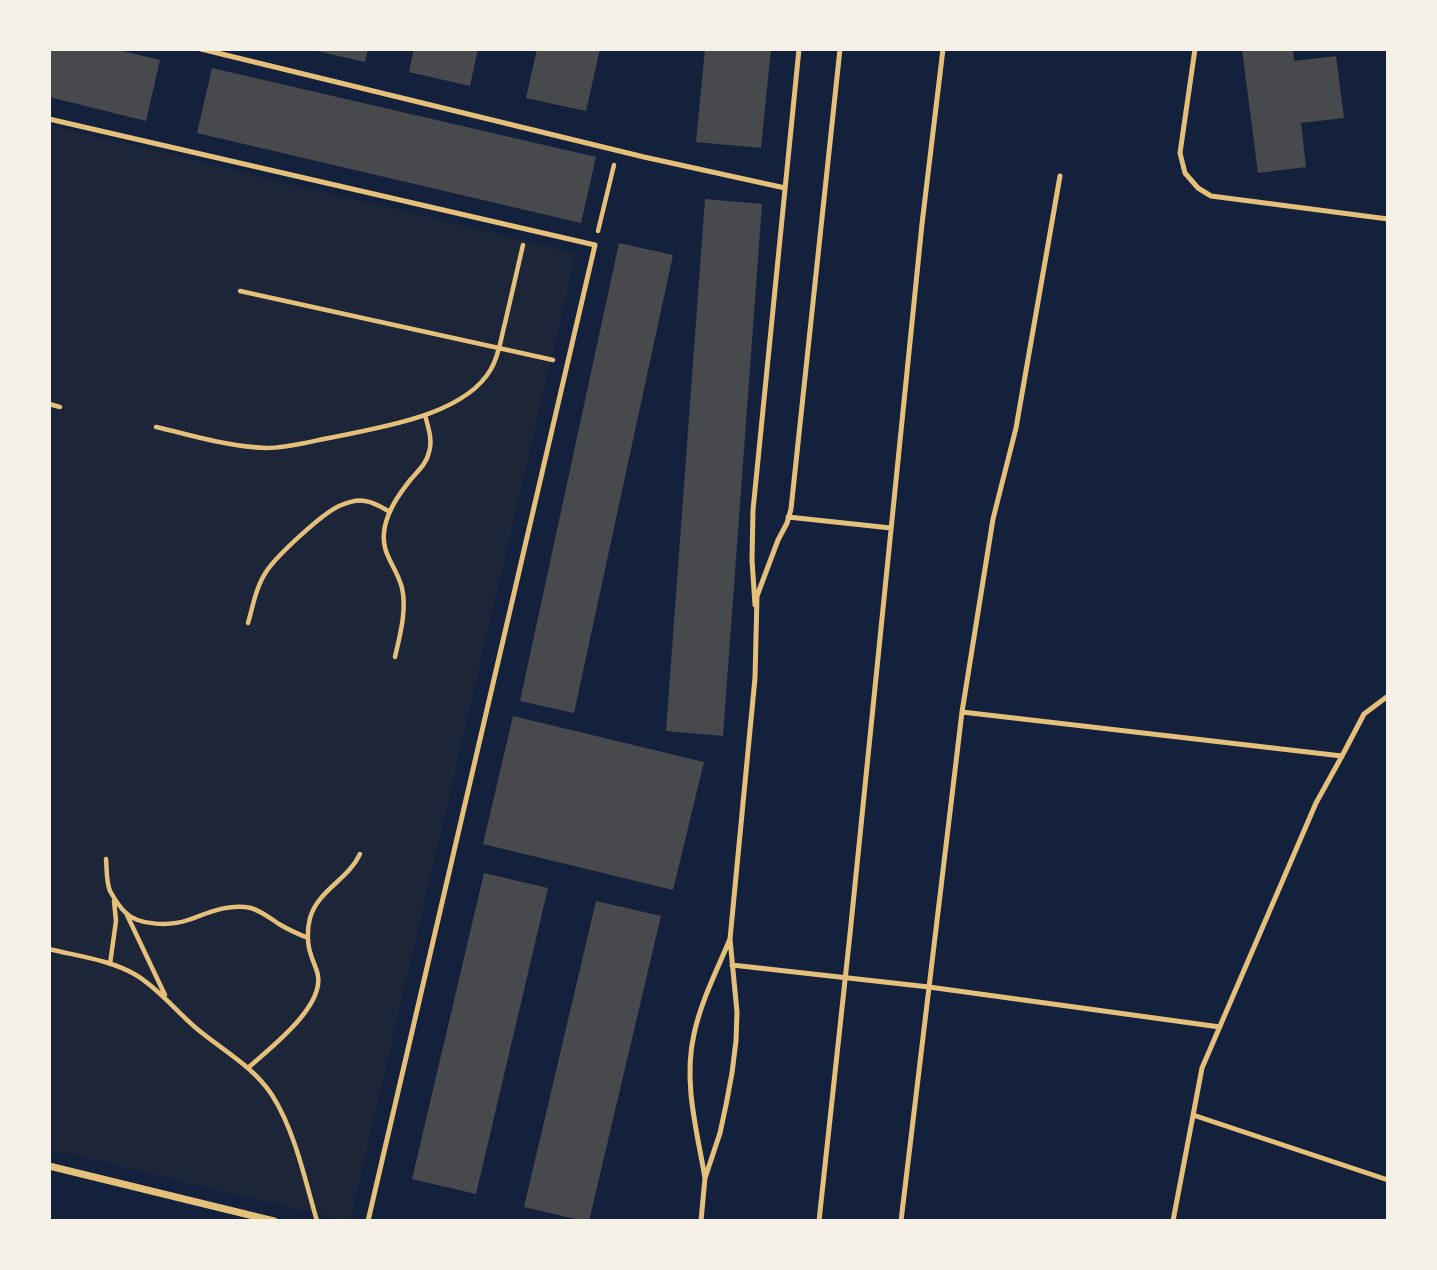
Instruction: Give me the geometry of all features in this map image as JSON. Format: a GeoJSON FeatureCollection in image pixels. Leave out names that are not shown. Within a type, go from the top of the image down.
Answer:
{"type":"FeatureCollection","features":[{"type":"Feature","properties":{"kind":"street"},"geometry":{"type":"LineString","coordinates":[[49,1166],[274,1221]]}},
{"type":"Feature","properties":{"kind":"lane"},"geometry":{"type":"LineString","coordinates":[[201,49],[618,151],[785,188]]}},
{"type":"Feature","properties":{"kind":"lane"},"geometry":{"type":"LineString","coordinates":[[756,615],[753,593],[753,510],[799,49]]}},
{"type":"Feature","properties":{"kind":"lane"},"geometry":{"type":"LineString","coordinates":[[701,1221],[705,1178],[720,1133],[732,1073],[737,1012],[730,939],[755,678],[757,596],[788,517],[793,494],[840,49]]}},
{"type":"Feature","properties":{"kind":"lane"},"geometry":{"type":"LineString","coordinates":[[819,1221],[922,224],[943,49]]}},
{"type":"Feature","properties":{"kind":"lane"},"geometry":{"type":"LineString","coordinates":[[1195,49],[1180,153],[1185,173],[1198,188],[1211,196],[1388,219]]}},
{"type":"Feature","properties":{"kind":"lane"},"geometry":{"type":"LineString","coordinates":[[49,119],[595,245],[368,1221]]}},
{"type":"Feature","properties":{"kind":"lane"},"geometry":{"type":"LineString","coordinates":[[901,1221],[962,712],[993,519],[1016,428],[1060,176]]}},
{"type":"Feature","properties":{"kind":"lane"},"geometry":{"type":"LineString","coordinates":[[788,517],[891,528]]}},
{"type":"Feature","properties":{"kind":"lane"},"geometry":{"type":"LineString","coordinates":[[1174,1221],[1202,1068],[1317,803],[1364,714],[1388,696]]}},
{"type":"Feature","properties":{"kind":"lane"},"geometry":{"type":"LineString","coordinates":[[962,712],[1342,756]]}},
{"type":"Feature","properties":{"kind":"lane"},"geometry":{"type":"LineString","coordinates":[[705,1178],[691,1102],[693,1036],[730,939]]}},
{"type":"Feature","properties":{"kind":"lane"},"geometry":{"type":"LineString","coordinates":[[732,965],[929,987],[1220,1027]]}},
{"type":"Feature","properties":{"kind":"lane"},"geometry":{"type":"LineString","coordinates":[[1194,1115],[1388,1180]]}},
{"type":"Feature","properties":{"kind":"path"},"geometry":{"type":"LineString","coordinates":[[595,245],[618,151]]}},
{"type":"Feature","properties":{"kind":"path"},"geometry":{"type":"LineString","coordinates":[[156,427],[225,443],[268,448],[391,425],[425,415],[452,403],[470,392],[493,367],[526,230]]}},
{"type":"Feature","properties":{"kind":"path"},"geometry":{"type":"LineString","coordinates":[[240,291],[567,363]]}},
{"type":"Feature","properties":{"kind":"path"},"geometry":{"type":"LineString","coordinates":[[49,404],[60,407]]}},
{"type":"Feature","properties":{"kind":"path"},"geometry":{"type":"LineString","coordinates":[[395,657],[404,602],[401,585],[385,549],[385,527],[402,490],[426,461],[430,452],[425,415]]}},
{"type":"Feature","properties":{"kind":"path"},"geometry":{"type":"LineString","coordinates":[[248,623],[265,573],[277,558],[322,518],[337,507],[352,502],[365,501],[390,512]]}},
{"type":"Feature","properties":{"kind":"path"},"geometry":{"type":"LineString","coordinates":[[248,1068],[292,1028],[313,1000],[318,976],[308,938],[311,915],[318,902],[350,870],[360,854]]}},
{"type":"Feature","properties":{"kind":"path"},"geometry":{"type":"LineString","coordinates":[[106,859],[110,889],[127,915],[167,999]]}},
{"type":"Feature","properties":{"kind":"path"},"geometry":{"type":"LineString","coordinates":[[110,964],[116,921],[114,897]]}},
{"type":"Feature","properties":{"kind":"path"},"geometry":{"type":"LineString","coordinates":[[127,915],[158,924],[174,923],[219,909],[251,908],[308,938]]}},
{"type":"Feature","properties":{"kind":"path"},"geometry":{"type":"LineString","coordinates":[[49,949],[110,964],[135,974],[258,1077],[272,1095],[292,1139],[317,1221]]}},
{"type":"Feature","properties":{"kind":"shaded area"},"geometry":{"type":"Polygon","coordinates":[[[49,125],[576,253],[350,1221],[49,1149],[49,125]]]}},
{"type":"Feature","properties":{"kind":"building"},"geometry":{"type":"Polygon","coordinates":[[[49,49],[114,49],[160,60],[146,121],[49,97],[49,49]]]}},
{"type":"Feature","properties":{"kind":"building"},"geometry":{"type":"Polygon","coordinates":[[[308,49],[368,49],[365,62],[308,49]]]}},
{"type":"Feature","properties":{"kind":"building"},"geometry":{"type":"Polygon","coordinates":[[[414,49],[478,49],[470,86],[409,72],[414,49]]]}},
{"type":"Feature","properties":{"kind":"building"},"geometry":{"type":"Polygon","coordinates":[[[537,49],[600,49],[586,111],[526,98],[537,49]]]}},
{"type":"Feature","properties":{"kind":"building"},"geometry":{"type":"Polygon","coordinates":[[[705,49],[771,49],[761,148],[696,142],[705,49]]]}},
{"type":"Feature","properties":{"kind":"building"},"geometry":{"type":"Polygon","coordinates":[[[1242,49],[1293,49],[1294,61],[1336,56],[1344,118],[1301,123],[1306,167],[1258,173],[1242,49]]]}},
{"type":"Feature","properties":{"kind":"building"},"geometry":{"type":"Polygon","coordinates":[[[212,68],[596,157],[581,223],[197,133],[212,68]]]}},
{"type":"Feature","properties":{"kind":"building"},"geometry":{"type":"Polygon","coordinates":[[[705,199],[762,204],[723,736],[666,731],[705,199]]]}},
{"type":"Feature","properties":{"kind":"building"},"geometry":{"type":"Polygon","coordinates":[[[619,243],[673,255],[574,713],[520,701],[619,243]]]}},
{"type":"Feature","properties":{"kind":"building"},"geometry":{"type":"Polygon","coordinates":[[[513,716],[704,762],[673,890],[483,844],[513,716]]]}},
{"type":"Feature","properties":{"kind":"building"},"geometry":{"type":"Polygon","coordinates":[[[484,873],[548,888],[476,1194],[412,1179],[484,873]]]}},
{"type":"Feature","properties":{"kind":"building"},"geometry":{"type":"Polygon","coordinates":[[[596,901],[661,916],[589,1221],[584,1221],[524,1207],[596,901]]]}}]}
